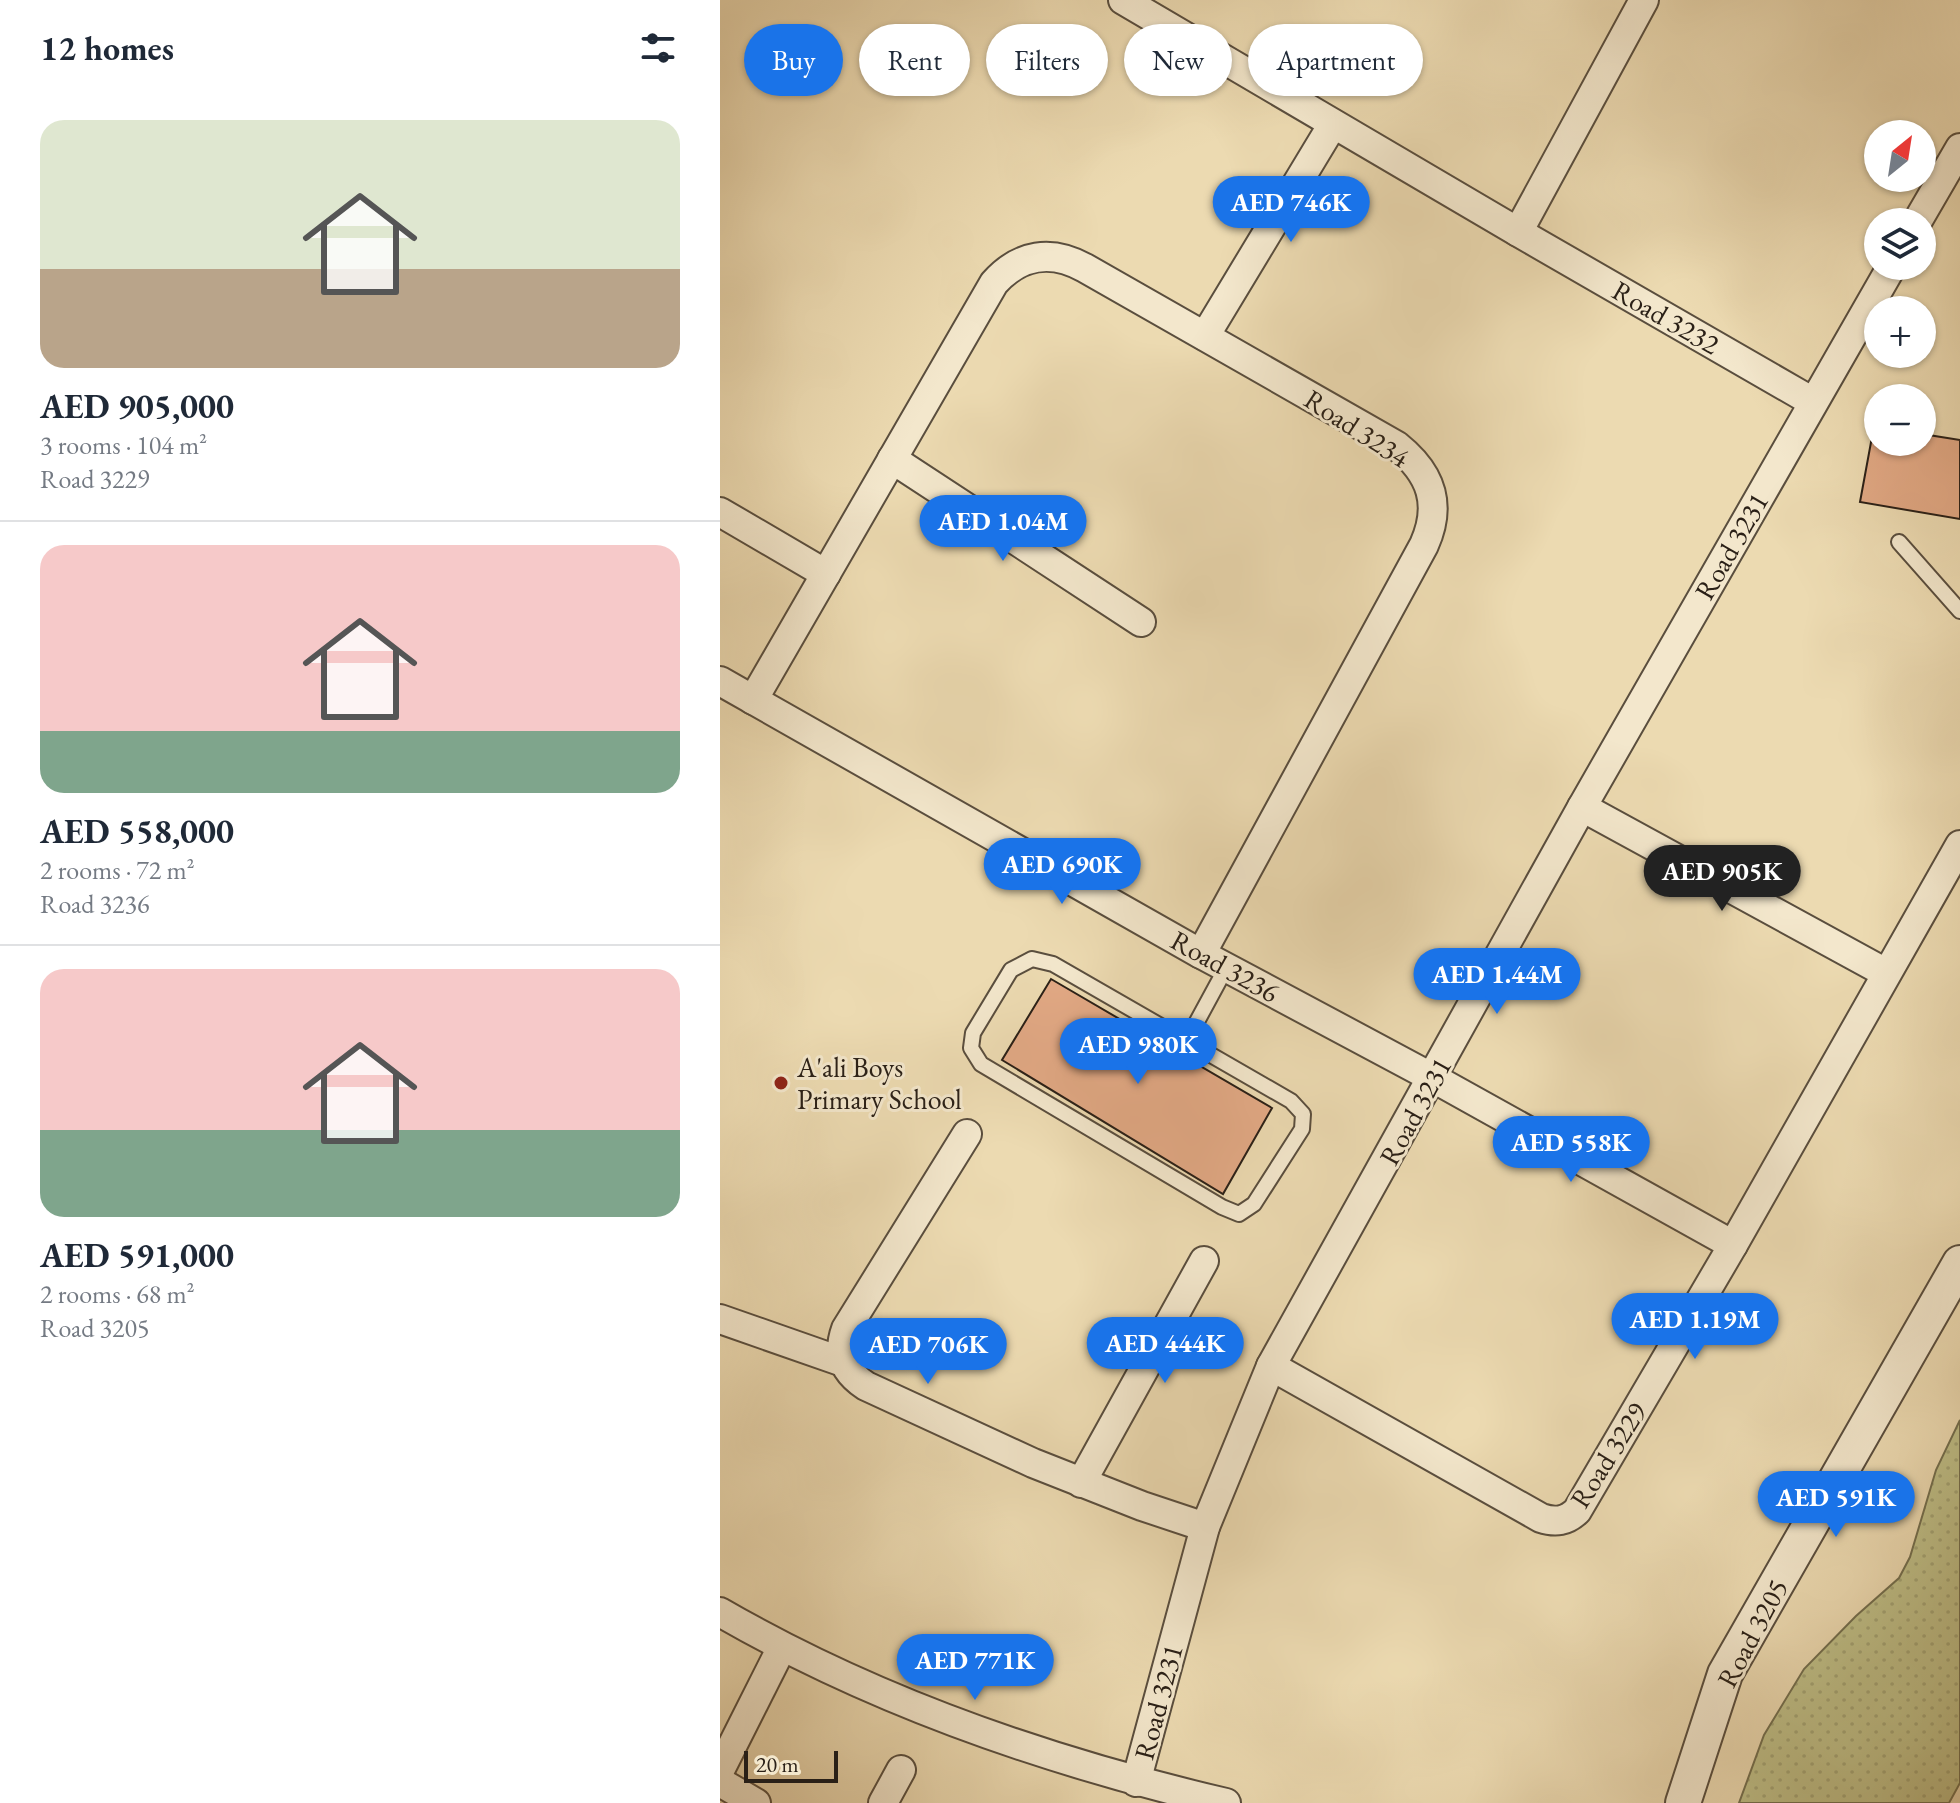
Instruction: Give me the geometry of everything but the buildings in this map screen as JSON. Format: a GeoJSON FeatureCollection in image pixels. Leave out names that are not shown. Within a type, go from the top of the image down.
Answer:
{"type":"FeatureCollection","features":[{"type":"Feature","properties":{"kind":"street","name":"Road 3232"},"geometry":{"type":"LineString","coordinates":[[1123,0],[1813,402]]}},
{"type":"Feature","properties":{"kind":"street"},"geometry":{"type":"LineString","coordinates":[[1518,232],[1644,0]]}},
{"type":"Feature","properties":{"kind":"street"},"geometry":{"type":"LineString","coordinates":[[1205,336],[1333,124]]}},
{"type":"Feature","properties":{"kind":"street"},"geometry":{"type":"LineString","coordinates":[[1925,208],[1960,148]]}},
{"type":"Feature","properties":{"kind":"street","name":"Road 3234"},"geometry":{"type":"LineString","coordinates":[[753,700],[994,283],[1005,270],[1036,256],[1070,260],[1205,336],[1397,446],[1423,473],[1434,507],[1433,525],[1424,545],[1201,954]]}},
{"type":"Feature","properties":{"kind":"street","name":"Road 3231"},"geometry":{"type":"LineString","coordinates":[[1136,1782],[1205,1527],[1271,1366],[1582,807],[1884,280]]}},
{"type":"Feature","properties":{"kind":"street"},"geometry":{"type":"LineString","coordinates":[[892,459],[1141,622]]}},
{"type":"Feature","properties":{"kind":"street"},"geometry":{"type":"LineString","coordinates":[[720,512],[826,574]]}},
{"type":"Feature","properties":{"kind":"street","name":"Road 3236"},"geometry":{"type":"LineString","coordinates":[[720,681],[1226,968],[1433,1078],[1733,1245]]}},
{"type":"Feature","properties":{"kind":"street"},"geometry":{"type":"LineString","coordinates":[[1582,807],[1886,973]]}},
{"type":"Feature","properties":{"kind":"street","name":"Road 3229"},"geometry":{"type":"LineString","coordinates":[[1271,1366],[1541,1518],[1561,1521],[1577,1511],[1733,1245],[1960,845]]}},
{"type":"Feature","properties":{"kind":"street"},"geometry":{"type":"LineString","coordinates":[[967,1134],[846,1329],[841,1345],[843,1362],[852,1376],[866,1386],[1081,1483],[1205,1527]]}},
{"type":"Feature","properties":{"kind":"street"},"geometry":{"type":"LineString","coordinates":[[1081,1483],[1204,1261]]}},
{"type":"Feature","properties":{"kind":"street","name":"Road 3205"},"geometry":{"type":"LineString","coordinates":[[1683,1803],[1725,1674],[1960,1263]]}},
{"type":"Feature","properties":{"kind":"street"},"geometry":{"type":"LineString","coordinates":[[720,1319],[843,1362]]}},
{"type":"Feature","properties":{"kind":"street"},"geometry":{"type":"LineString","coordinates":[[720,1612],[782,1647],[853,1681],[951,1720],[1136,1782],[1226,1803]]}},
{"type":"Feature","properties":{"kind":"street"},"geometry":{"type":"LineString","coordinates":[[720,1770],[782,1647]]}},
{"type":"Feature","properties":{"kind":"street"},"geometry":{"type":"LineString","coordinates":[[883,1803],[901,1770]]}},
{"type":"Feature","properties":{"kind":"street"},"geometry":{"type":"LineString","coordinates":[[720,1782],[756,1803]]}},
{"type":"Feature","properties":{"kind":"lane"},"geometry":{"type":"LineString","coordinates":[[1899,542],[1960,611]]}},
{"type":"Feature","properties":{"kind":"lane"},"geometry":{"type":"LineString","coordinates":[[1032,959],[1053,964],[1187,1040],[1291,1101],[1303,1114],[1302,1129],[1254,1204],[1239,1214],[1222,1207],[981,1064],[971,1048],[973,1033],[1011,970],[1032,959]]}},
{"type":"Feature","properties":{"kind":"lane"},"geometry":{"type":"LineString","coordinates":[[1187,1040],[1226,968]]}},
{"type":"Feature","properties":{"kind":"green space"},"geometry":{"type":"Polygon","coordinates":[[[1960,1420],[1960,1783],[1949,1803],[1739,1803],[1764,1735],[1804,1669],[1899,1578],[1910,1557],[1936,1470],[1960,1420]]]}},
{"type":"Feature","properties":{"kind":"place","name":"A'ali Boys Primary School"},"geometry":{"type":"Point","coordinates":[781,1083]}}]}
